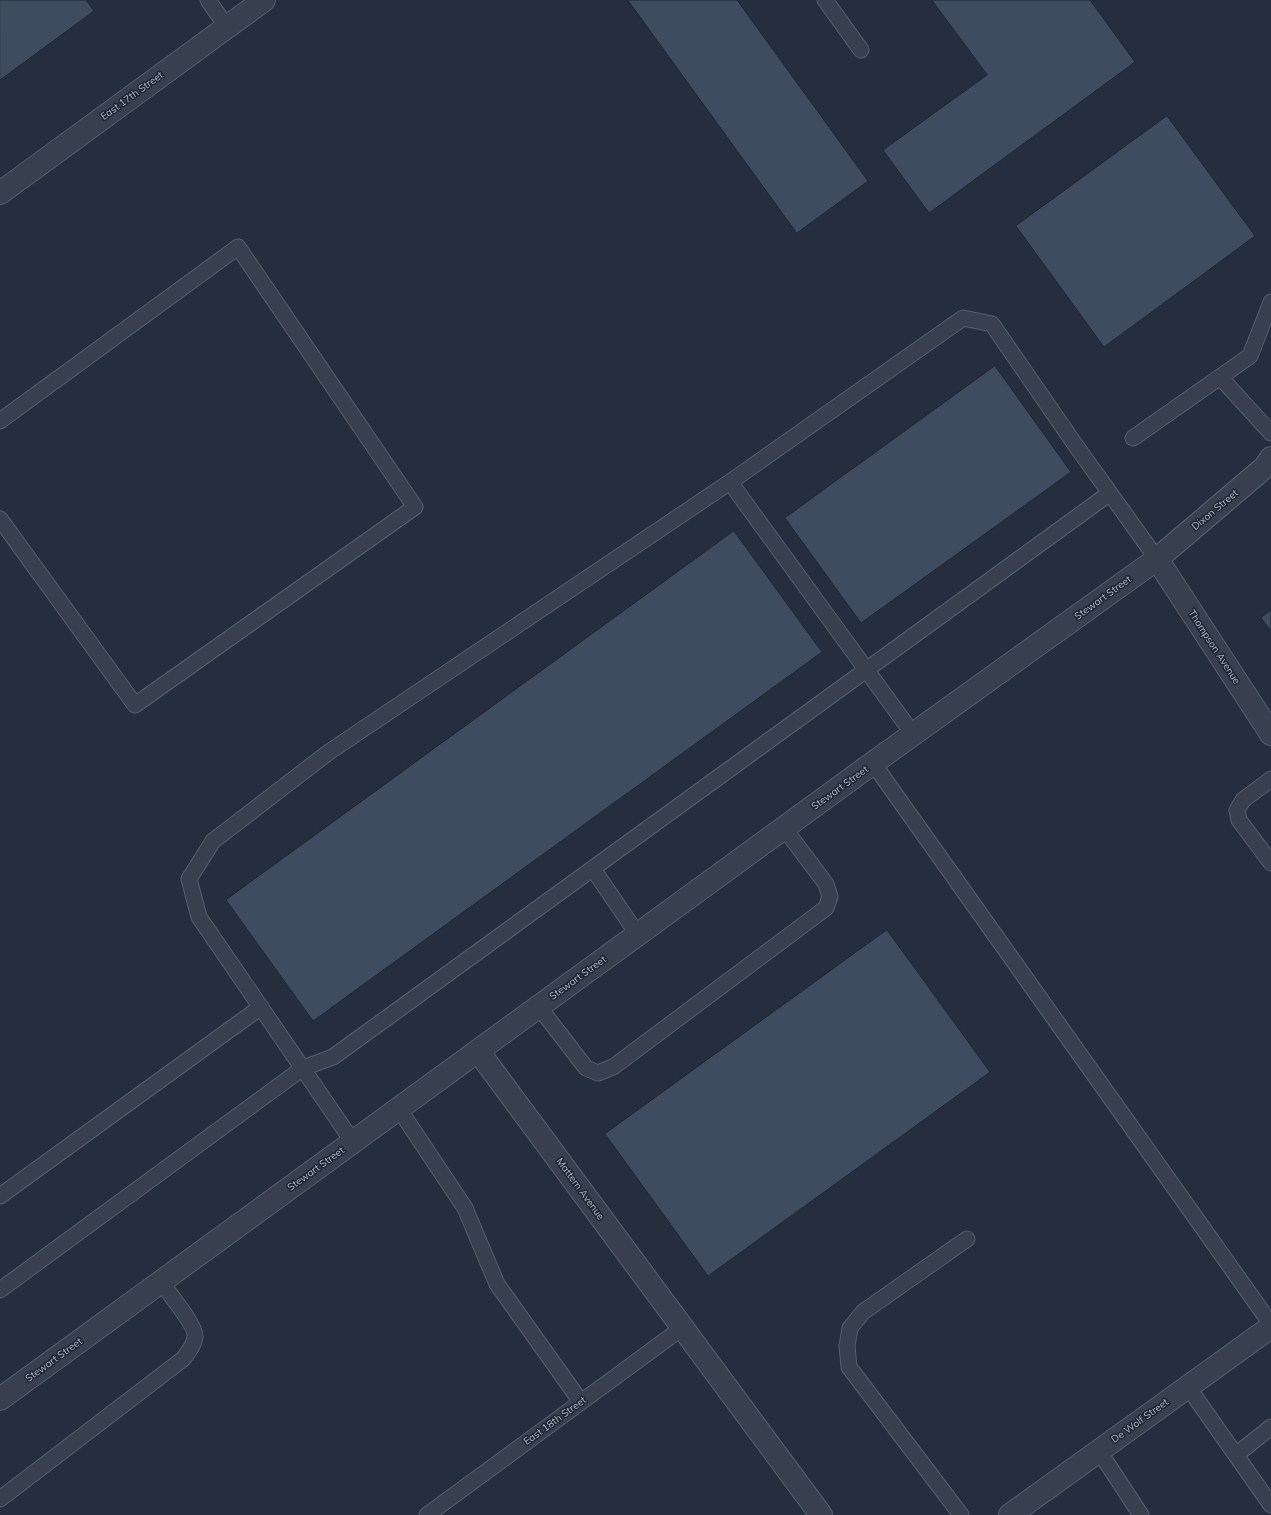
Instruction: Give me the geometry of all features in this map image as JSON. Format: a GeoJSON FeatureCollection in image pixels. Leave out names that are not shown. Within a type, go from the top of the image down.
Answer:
{"type":"FeatureCollection","features":[{"type":"Feature","properties":{"kind":"street","name":"East 17th Street"},"geometry":{"type":"LineString","coordinates":[[0,193],[264,0]]}},
{"type":"Feature","properties":{"kind":"street","name":"Dixon Street"},"geometry":{"type":"LineString","coordinates":[[1157,559],[1265,467],[1271,458]]}},
{"type":"Feature","properties":{"kind":"street","name":"Thompson Avenue"},"geometry":{"type":"LineString","coordinates":[[1157,559],[1271,734]]}},
{"type":"Feature","properties":{"kind":"street","name":"Stewart Street"},"geometry":{"type":"LineString","coordinates":[[0,1399],[873,763],[1157,559]]}},
{"type":"Feature","properties":{"kind":"street","name":"Mattern Avenue"},"geometry":{"type":"LineString","coordinates":[[478,1051],[821,1515]]}},
{"type":"Feature","properties":{"kind":"street","name":"De Wolf Street"},"geometry":{"type":"LineString","coordinates":[[1010,1515],[1271,1326]]}},
{"type":"Feature","properties":{"kind":"lane"},"geometry":{"type":"LineString","coordinates":[[208,0],[227,27]]}},
{"type":"Feature","properties":{"kind":"lane"},"geometry":{"type":"LineString","coordinates":[[825,0],[862,50]]}},
{"type":"Feature","properties":{"kind":"lane"},"geometry":{"type":"LineString","coordinates":[[0,421],[238,247],[415,507],[135,705],[0,518]]}},
{"type":"Feature","properties":{"kind":"lane"},"geometry":{"type":"LineString","coordinates":[[1133,438],[1250,356],[1271,302]]}},
{"type":"Feature","properties":{"kind":"lane"},"geometry":{"type":"LineString","coordinates":[[353,1142],[198,917],[189,879],[213,841],[329,752],[730,482],[962,318],[992,324],[1157,559]]}},
{"type":"Feature","properties":{"kind":"lane"},"geometry":{"type":"LineString","coordinates":[[1220,377],[1271,433]]}},
{"type":"Feature","properties":{"kind":"lane"},"geometry":{"type":"LineString","coordinates":[[730,482],[913,734]]}},
{"type":"Feature","properties":{"kind":"lane"},"geometry":{"type":"LineString","coordinates":[[0,1290],[303,1068],[333,1057],[1110,493]]}},
{"type":"Feature","properties":{"kind":"lane"},"geometry":{"type":"LineString","coordinates":[[873,763],[1271,1326]]}},
{"type":"Feature","properties":{"kind":"lane"},"geometry":{"type":"LineString","coordinates":[[1271,779],[1243,800],[1237,810],[1239,820],[1271,863]]}},
{"type":"Feature","properties":{"kind":"lane"},"geometry":{"type":"LineString","coordinates":[[539,1007],[586,1068],[598,1073],[613,1067],[826,908],[830,897],[826,884],[784,828]]}},
{"type":"Feature","properties":{"kind":"lane"},"geometry":{"type":"LineString","coordinates":[[592,869],[638,934]]}},
{"type":"Feature","properties":{"kind":"lane"},"geometry":{"type":"LineString","coordinates":[[0,1196],[261,1007]]}},
{"type":"Feature","properties":{"kind":"lane"},"geometry":{"type":"LineString","coordinates":[[399,1109],[465,1208],[497,1284],[581,1402]]}},
{"type":"Feature","properties":{"kind":"lane"},"geometry":{"type":"LineString","coordinates":[[961,1515],[849,1367],[847,1346],[850,1328],[863,1312],[967,1239]]}},
{"type":"Feature","properties":{"kind":"lane"},"geometry":{"type":"LineString","coordinates":[[0,1499],[183,1359],[194,1345],[196,1336],[191,1323],[161,1282]]}},
{"type":"Feature","properties":{"kind":"lane","name":"East 18th Street"},"geometry":{"type":"LineString","coordinates":[[427,1515],[682,1328]]}},
{"type":"Feature","properties":{"kind":"lane"},"geometry":{"type":"LineString","coordinates":[[1188,1387],[1271,1505]]}},
{"type":"Feature","properties":{"kind":"lane"},"geometry":{"type":"LineString","coordinates":[[1236,1455],[1271,1427]]}},
{"type":"Feature","properties":{"kind":"lane"},"geometry":{"type":"LineString","coordinates":[[1099,1451],[1141,1515]]}},
{"type":"Feature","properties":{"kind":"building"},"geometry":{"type":"Polygon","coordinates":[[[0,0],[86,0],[94,11],[0,80],[0,0]]]}},
{"type":"Feature","properties":{"kind":"building"},"geometry":{"type":"Polygon","coordinates":[[[628,0],[737,0],[868,181],[797,233],[628,0]]]}},
{"type":"Feature","properties":{"kind":"building"},"geometry":{"type":"Polygon","coordinates":[[[932,0],[1090,0],[1135,62],[929,213],[883,150],[987,75],[932,0]]]}},
{"type":"Feature","properties":{"kind":"building"},"geometry":{"type":"Polygon","coordinates":[[[1167,116],[1255,236],[1104,347],[1016,226],[1167,116]]]}},
{"type":"Feature","properties":{"kind":"building"},"geometry":{"type":"Polygon","coordinates":[[[995,366],[1071,472],[861,623],[785,518],[995,366]]]}},
{"type":"Feature","properties":{"kind":"building"},"geometry":{"type":"Polygon","coordinates":[[[734,531],[822,652],[313,1021],[226,900],[734,531]]]}},
{"type":"Feature","properties":{"kind":"building"},"geometry":{"type":"Polygon","coordinates":[[[1271,610],[1271,631],[1261,618],[1271,610]]]}},
{"type":"Feature","properties":{"kind":"building"},"geometry":{"type":"Polygon","coordinates":[[[887,930],[990,1072],[708,1276],[605,1134],[887,930]]]}}]}
